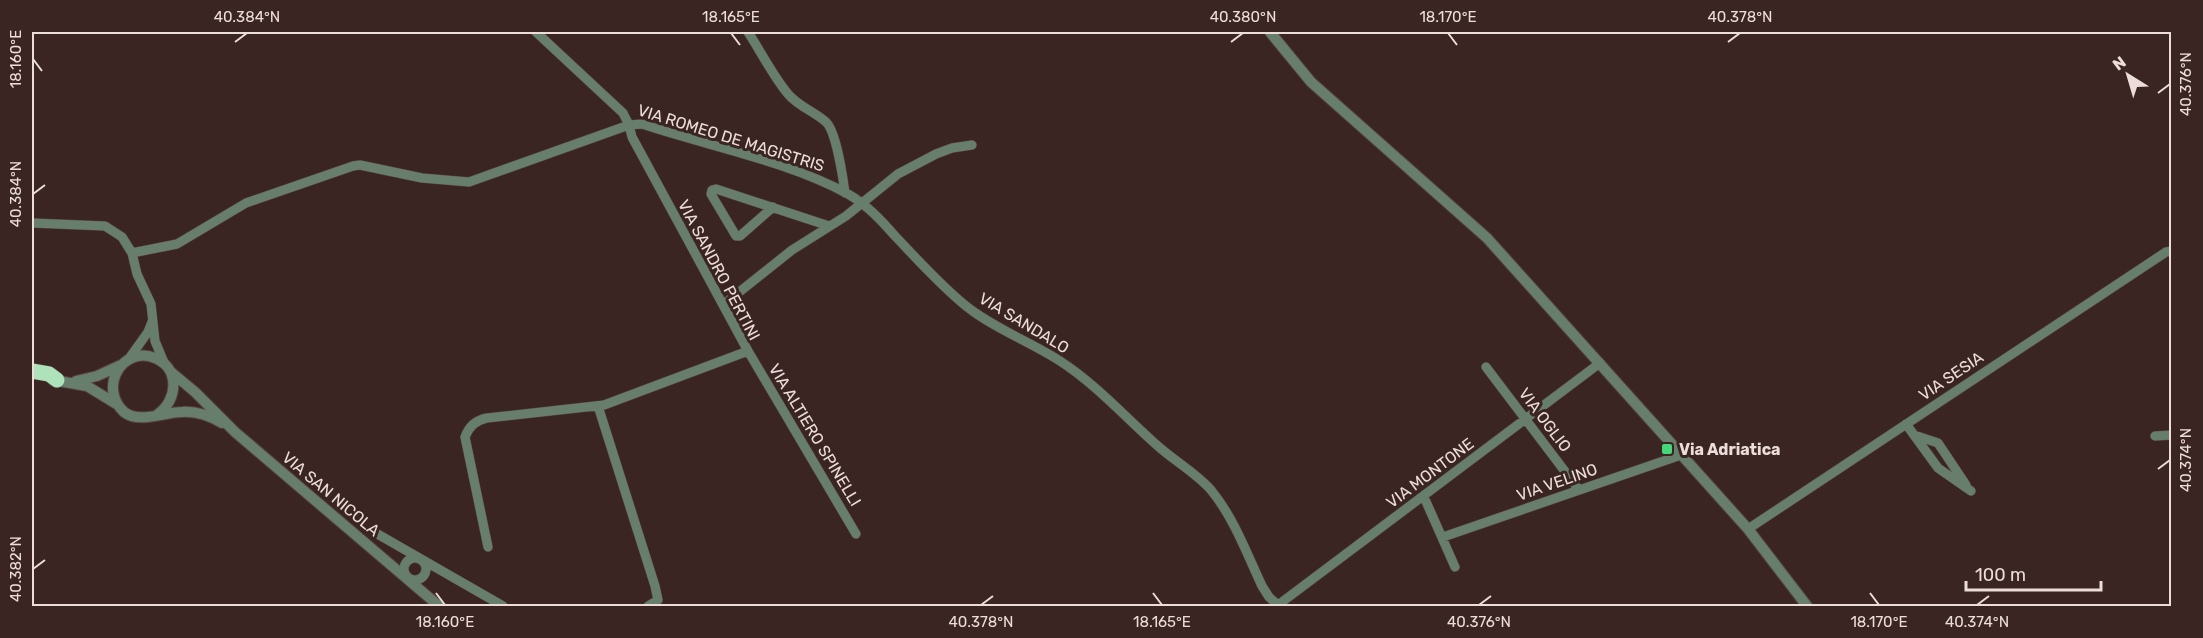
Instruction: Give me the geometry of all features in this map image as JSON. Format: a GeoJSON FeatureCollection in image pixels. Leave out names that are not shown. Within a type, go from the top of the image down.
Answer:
{"type":"FeatureCollection","features":[{"type":"Feature","properties":{"kind":"highway"},"geometry":{"type":"LineString","coordinates":[[34,376],[49,374],[64,381]]}},
{"type":"Feature","properties":{"kind":"street","name":"VIA ROMEO DE MAGISTRIS"},"geometry":{"type":"LineString","coordinates":[[536,32],[623,113],[629,125],[642,124],[746,156],[812,178],[845,193]]}},
{"type":"Feature","properties":{"kind":"street"},"geometry":{"type":"LineString","coordinates":[[748,32],[788,94],[802,107],[827,122],[831,128],[837,146],[845,193]]}},
{"type":"Feature","properties":{"kind":"street"},"geometry":{"type":"LineString","coordinates":[[1270,32],[1311,82],[1487,238],[1748,529],[1807,606]]}},
{"type":"Feature","properties":{"kind":"street"},"geometry":{"type":"LineString","coordinates":[[132,253],[177,244],[246,203],[353,166],[360,165],[423,178],[469,182],[629,125]]}},
{"type":"Feature","properties":{"kind":"street","name":"VIA SANDRO PERTINI"},"geometry":{"type":"LineString","coordinates":[[488,547],[466,441],[467,431],[471,425],[487,418],[598,406],[748,351],[632,137],[629,125]]}},
{"type":"Feature","properties":{"kind":"street"},"geometry":{"type":"LineString","coordinates":[[723,305],[792,250],[862,204],[886,182],[910,167],[952,148],[972,145]]}},
{"type":"Feature","properties":{"kind":"street"},"geometry":{"type":"LineString","coordinates":[[773,207],[740,236],[736,236],[711,194],[712,190],[716,189],[773,207],[830,226]]}},
{"type":"Feature","properties":{"kind":"street","name":"VIA SANDALO"},"geometry":{"type":"LineString","coordinates":[[845,193],[876,216],[940,284],[966,307],[992,325],[1058,360],[1081,376],[1113,402],[1170,457],[1191,471],[1210,490],[1229,518],[1262,586],[1278,606]]}},
{"type":"Feature","properties":{"kind":"street"},"geometry":{"type":"LineString","coordinates":[[32,223],[105,226],[122,237],[132,253],[137,274],[154,314],[155,342],[168,368],[174,392],[170,401],[158,414]]}},
{"type":"Feature","properties":{"kind":"street","name":"VIA SESIA"},"geometry":{"type":"LineString","coordinates":[[1748,529],[2166,252],[2172,251]]}},
{"type":"Feature","properties":{"kind":"street"},"geometry":{"type":"LineString","coordinates":[[118,405],[113,396],[112,382],[148,332],[154,314]]}},
{"type":"Feature","properties":{"kind":"street","name":"VIA ALTIERO SPINELLI"},"geometry":{"type":"LineString","coordinates":[[748,351],[856,534]]}},
{"type":"Feature","properties":{"kind":"street","name":"VIA SAN NICOLA"},"geometry":{"type":"LineString","coordinates":[[125,362],[138,356],[147,356],[168,368],[235,432],[440,606]]}},
{"type":"Feature","properties":{"kind":"street"},"geometry":{"type":"LineString","coordinates":[[64,381],[97,376],[125,362]]}},
{"type":"Feature","properties":{"kind":"street","name":"VIA MONTONE"},"geometry":{"type":"LineString","coordinates":[[1278,606],[1600,363]]}},
{"type":"Feature","properties":{"kind":"street","name":"VIA OGLIO"},"geometry":{"type":"LineString","coordinates":[[1486,368],[1579,490]]}},
{"type":"Feature","properties":{"kind":"street","name":"VIA SAN NICOLA"},"geometry":{"type":"LineString","coordinates":[[64,381],[94,389],[132,417],[182,412],[199,413],[219,421],[235,432]]}},
{"type":"Feature","properties":{"kind":"street"},"geometry":{"type":"LineString","coordinates":[[598,406],[655,586],[658,600],[648,606]]}},
{"type":"Feature","properties":{"kind":"street"},"geometry":{"type":"LineString","coordinates":[[1906,424],[1914,435],[1938,468],[1971,491],[1938,443],[1914,435]]}},
{"type":"Feature","properties":{"kind":"street"},"geometry":{"type":"LineString","coordinates":[[2155,436],[2172,435]]}},
{"type":"Feature","properties":{"kind":"street","name":"VIA VELINO"},"geometry":{"type":"LineString","coordinates":[[1443,537],[1681,455]]}},
{"type":"Feature","properties":{"kind":"street"},"geometry":{"type":"LineString","coordinates":[[1424,497],[1455,567]]}},
{"type":"Feature","properties":{"kind":"street","name":"VIA SAN NICOLA"},"geometry":{"type":"LineString","coordinates":[[374,532],[503,606]]}},
{"type":"Feature","properties":{"kind":"street"},"geometry":{"type":"LineString","coordinates":[[421,559],[426,564],[427,572],[423,578],[416,580],[408,578],[404,573],[404,566],[408,560],[421,559]]}},
{"type":"Feature","properties":{"kind":"place","name":"Via Adriatica"},"geometry":{"type":"Point","coordinates":[1667,449]}}]}
